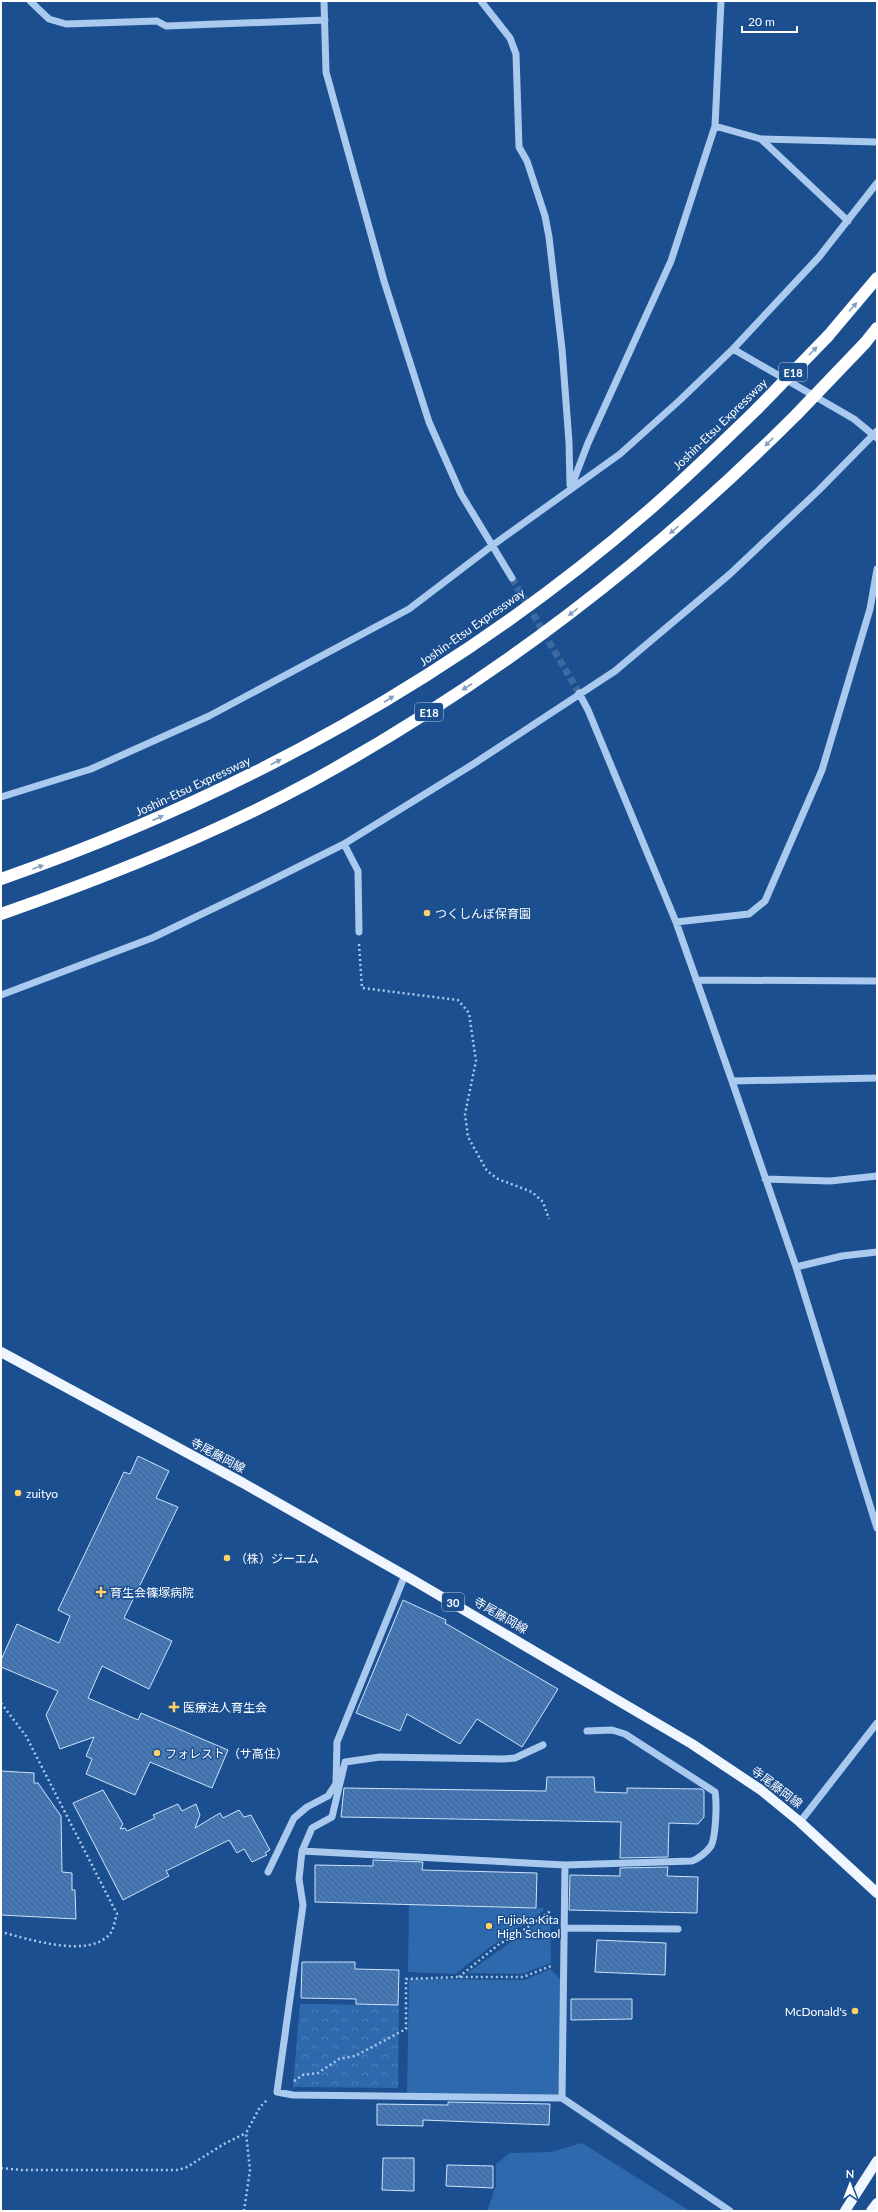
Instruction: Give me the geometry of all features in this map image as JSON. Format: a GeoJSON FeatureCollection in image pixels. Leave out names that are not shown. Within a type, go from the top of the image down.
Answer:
{"type":"FeatureCollection","features":[{"type":"Feature","properties":{"kind":"highway","name":"Joshin-Etsu Expressway"},"geometry":{"type":"LineString","coordinates":[[1,879],[128,832],[214,794],[293,754],[373,709],[457,655],[522,610],[589,559],[647,512],[757,409],[828,336],[877,278]]}},
{"type":"Feature","properties":{"kind":"highway","name":"E18"},"geometry":{"type":"LineString","coordinates":[[1,914],[142,861],[231,821],[310,781],[368,749],[468,688],[551,629],[678,527],[741,470],[797,414],[865,343],[877,328]]}},
{"type":"Feature","properties":{"kind":"main road","name":"寺尾藤岡線"},"geometry":{"type":"LineString","coordinates":[[1,1352],[243,1483],[503,1631],[692,1744],[761,1790],[800,1822],[877,1893]]}},
{"type":"Feature","properties":{"kind":"main road"},"geometry":{"type":"LineString","coordinates":[[845,2211],[877,2162]]}},
{"type":"Feature","properties":{"kind":"main road"},"geometry":{"type":"LineString","coordinates":[[871,2211],[877,2203]]}},
{"type":"Feature","properties":{"kind":"street"},"geometry":{"type":"LineString","coordinates":[[30,1],[49,19],[66,24],[157,21],[166,26],[325,20]]}},
{"type":"Feature","properties":{"kind":"street"},"geometry":{"type":"LineString","coordinates":[[324,1],[326,72],[384,281],[429,422],[461,494],[512,578]]}},
{"type":"Feature","properties":{"kind":"street"},"geometry":{"type":"LineString","coordinates":[[481,1],[510,38],[516,54],[518,146],[527,161],[545,216],[549,237],[562,349],[569,442],[570,490]]}},
{"type":"Feature","properties":{"kind":"street"},"geometry":{"type":"LineString","coordinates":[[570,490],[588,443],[672,261],[715,126],[721,1]]}},
{"type":"Feature","properties":{"kind":"street"},"geometry":{"type":"LineString","coordinates":[[715,126],[761,139],[877,142]]}},
{"type":"Feature","properties":{"kind":"street"},"geometry":{"type":"LineString","coordinates":[[761,139],[848,221]]}},
{"type":"Feature","properties":{"kind":"street"},"geometry":{"type":"LineString","coordinates":[[1,797],[91,768],[209,716],[409,609],[493,545],[620,454],[733,349],[819,257],[877,183]]}},
{"type":"Feature","properties":{"kind":"street"},"geometry":{"type":"LineString","coordinates":[[1,995],[152,938],[344,844],[475,763],[579,693],[615,671],[730,574],[876,435],[854,419],[733,349]]}},
{"type":"Feature","properties":{"kind":"street"},"geometry":{"type":"LineString","coordinates":[[676,922],[749,914],[765,901],[822,770],[870,608],[877,570]]}},
{"type":"Feature","properties":{"kind":"street"},"geometry":{"type":"LineString","coordinates":[[579,693],[588,710],[676,922],[796,1267],[877,1528]]}},
{"type":"Feature","properties":{"kind":"street"},"geometry":{"type":"LineString","coordinates":[[344,844],[358,871],[359,932]]}},
{"type":"Feature","properties":{"kind":"street"},"geometry":{"type":"LineString","coordinates":[[696,980],[877,981]]}},
{"type":"Feature","properties":{"kind":"street"},"geometry":{"type":"LineString","coordinates":[[732,1081],[877,1078]]}},
{"type":"Feature","properties":{"kind":"street"},"geometry":{"type":"LineString","coordinates":[[765,1179],[830,1181],[877,1176]]}},
{"type":"Feature","properties":{"kind":"street"},"geometry":{"type":"LineString","coordinates":[[796,1267],[842,1256],[877,1252]]}},
{"type":"Feature","properties":{"kind":"street"},"geometry":{"type":"LineString","coordinates":[[268,1872],[294,1818],[307,1807],[328,1796],[336,1784],[337,1742],[405,1575]]}},
{"type":"Feature","properties":{"kind":"street"},"geometry":{"type":"LineString","coordinates":[[800,1822],[877,1723]]}},
{"type":"Feature","properties":{"kind":"street"},"geometry":{"type":"LineString","coordinates":[[302,1851],[565,1865],[692,1861],[698,1859],[711,1846],[714,1834],[715,1792],[625,1734],[612,1730],[587,1731]]}},
{"type":"Feature","properties":{"kind":"street"},"geometry":{"type":"LineString","coordinates":[[543,1745],[515,1758],[504,1759],[380,1757],[345,1762],[332,1817],[312,1828],[302,1851],[299,1879],[303,1905],[278,2092],[293,2095],[562,2098],[730,2211]]}},
{"type":"Feature","properties":{"kind":"street"},"geometry":{"type":"LineString","coordinates":[[562,2098],[565,1966],[565,1928],[563,1906],[565,1865]]}},
{"type":"Feature","properties":{"kind":"street"},"geometry":{"type":"LineString","coordinates":[[565,1928],[678,1929]]}},
{"type":"Feature","properties":{"kind":"path"},"geometry":{"type":"LineString","coordinates":[[359,932],[362,988],[458,1000],[469,1013],[476,1061],[465,1114],[468,1137],[488,1171],[498,1179],[532,1192],[543,1202],[549,1219]]}},
{"type":"Feature","properties":{"kind":"path"},"geometry":{"type":"LineString","coordinates":[[1,1703],[26,1736],[117,1914],[111,1933],[97,1944],[74,1946],[47,1943],[1,1932]]}},
{"type":"Feature","properties":{"kind":"path"},"geometry":{"type":"LineString","coordinates":[[459,1977],[498,1945],[526,1929],[547,1912],[563,1906]]}},
{"type":"Feature","properties":{"kind":"path"},"geometry":{"type":"LineString","coordinates":[[244,2211],[250,2170],[246,2133],[260,2107],[278,2092],[303,2075],[318,2073],[339,2059],[355,2056],[406,2029],[406,1979],[523,1977],[550,1966],[565,1966]]}},
{"type":"Feature","properties":{"kind":"path"},"geometry":{"type":"LineString","coordinates":[[1,2168],[22,2170],[178,2170],[187,2167],[224,2144],[246,2133]]}},
{"type":"Feature","properties":{"kind":"green space"},"geometry":{"type":"Polygon","coordinates":[[[409,1904],[544,1908],[542,1912],[493,1945],[455,1974],[408,1972],[409,1904]]]}},
{"type":"Feature","properties":{"kind":"green space"},"geometry":{"type":"Polygon","coordinates":[[[550,1914],[551,1963],[522,1974],[467,1973],[550,1914]]]}},
{"type":"Feature","properties":{"kind":"green space"},"geometry":{"type":"Polygon","coordinates":[[[550,1969],[562,1981],[560,2095],[407,2093],[409,1979],[525,1980],[550,1969]]]}},
{"type":"Feature","properties":{"kind":"green space"},"geometry":{"type":"Polygon","coordinates":[[[300,2004],[399,2005],[398,2088],[293,2087],[300,2004]]]}},
{"type":"Feature","properties":{"kind":"green space"},"geometry":{"type":"Polygon","coordinates":[[[582,2143],[690,2211],[487,2211],[496,2186],[496,2164],[510,2153],[551,2152],[582,2143]]]}},
{"type":"Feature","properties":{"kind":"building"},"geometry":{"type":"Polygon","coordinates":[[[138,1456],[169,1471],[156,1498],[178,1507],[124,1618],[172,1641],[149,1689],[102,1666],[88,1698],[138,1720],[141,1713],[228,1750],[212,1788],[150,1762],[135,1795],[86,1774],[92,1759],[86,1756],[94,1737],[60,1749],[46,1715],[58,1691],[1,1667],[1,1660],[17,1624],[59,1643],[70,1616],[58,1610],[124,1472],[130,1474],[138,1456]]]}},
{"type":"Feature","properties":{"kind":"building"},"geometry":{"type":"Polygon","coordinates":[[[403,1600],[446,1620],[445,1623],[558,1689],[522,1747],[477,1719],[460,1744],[407,1714],[400,1731],[356,1713],[403,1600]]]}},
{"type":"Feature","properties":{"kind":"building"},"geometry":{"type":"Polygon","coordinates":[[[1,1771],[34,1773],[34,1783],[38,1783],[61,1816],[62,1872],[72,1873],[72,1890],[75,1890],[76,1919],[1,1915],[1,1771]]]}},
{"type":"Feature","properties":{"kind":"building"},"geometry":{"type":"Polygon","coordinates":[[[547,1777],[594,1777],[595,1792],[627,1793],[627,1788],[702,1789],[704,1791],[704,1817],[698,1824],[669,1823],[668,1857],[620,1858],[621,1822],[341,1817],[344,1788],[546,1791],[547,1777]]]}},
{"type":"Feature","properties":{"kind":"building"},"geometry":{"type":"Polygon","coordinates":[[[103,1790],[123,1824],[120,1829],[125,1828],[127,1831],[155,1818],[153,1815],[178,1804],[182,1811],[196,1804],[200,1815],[195,1828],[220,1813],[223,1818],[239,1810],[244,1817],[251,1815],[270,1850],[265,1853],[267,1855],[252,1862],[244,1849],[237,1853],[229,1840],[166,1871],[169,1876],[123,1900],[73,1803],[103,1790]]]}},
{"type":"Feature","properties":{"kind":"building"},"geometry":{"type":"Polygon","coordinates":[[[373,1860],[423,1862],[422,1870],[537,1873],[536,1908],[315,1902],[315,1865],[373,1866],[373,1860]]]}},
{"type":"Feature","properties":{"kind":"building"},"geometry":{"type":"Polygon","coordinates":[[[668,1867],[667,1876],[698,1877],[697,1913],[569,1910],[570,1875],[620,1876],[620,1868],[668,1867]]]}},
{"type":"Feature","properties":{"kind":"building"},"geometry":{"type":"Polygon","coordinates":[[[597,1940],[666,1943],[665,1975],[595,1972],[597,1940]]]}},
{"type":"Feature","properties":{"kind":"building"},"geometry":{"type":"Polygon","coordinates":[[[302,1962],[355,1962],[355,1969],[399,1970],[398,2005],[356,2004],[356,1999],[301,1998],[302,1962]]]}},
{"type":"Feature","properties":{"kind":"building"},"geometry":{"type":"Polygon","coordinates":[[[571,1999],[632,1999],[632,2019],[571,2020],[571,1999]]]}},
{"type":"Feature","properties":{"kind":"building"},"geometry":{"type":"Polygon","coordinates":[[[448,2102],[550,2104],[549,2125],[423,2120],[423,2126],[377,2125],[377,2104],[448,2105],[448,2102]]]}},
{"type":"Feature","properties":{"kind":"building"},"geometry":{"type":"Polygon","coordinates":[[[383,2158],[414,2158],[414,2191],[382,2190],[383,2158]]]}},
{"type":"Feature","properties":{"kind":"building"},"geometry":{"type":"Polygon","coordinates":[[[447,2165],[493,2166],[493,2188],[446,2186],[447,2165]]]}},
{"type":"Feature","properties":{"kind":"tunnel"},"geometry":{"type":"LineString","coordinates":[[512,578],[579,693]]}},
{"type":"Feature","properties":{"kind":"place","name":"つくしんぼ保育園"},"geometry":{"type":"Point","coordinates":[427,913]}},
{"type":"Feature","properties":{"kind":"place","name":"zuityo"},"geometry":{"type":"Point","coordinates":[18,1493]}},
{"type":"Feature","properties":{"kind":"place","name":"（株）ジーエム"},"geometry":{"type":"Point","coordinates":[227,1558]}},
{"type":"Feature","properties":{"kind":"place","name":"育生会篠塚病院"},"geometry":{"type":"Point","coordinates":[101,1592]}},
{"type":"Feature","properties":{"kind":"place","name":"医療法人育生会"},"geometry":{"type":"Point","coordinates":[174,1707]}},
{"type":"Feature","properties":{"kind":"place","name":"フォレスト （サ高住）"},"geometry":{"type":"Point","coordinates":[157,1753]}},
{"type":"Feature","properties":{"kind":"place","name":"Fujioka Kita High School"},"geometry":{"type":"Point","coordinates":[489,1926]}},
{"type":"Feature","properties":{"kind":"place","name":"McDonald's"},"geometry":{"type":"Point","coordinates":[855,2011]}}]}
